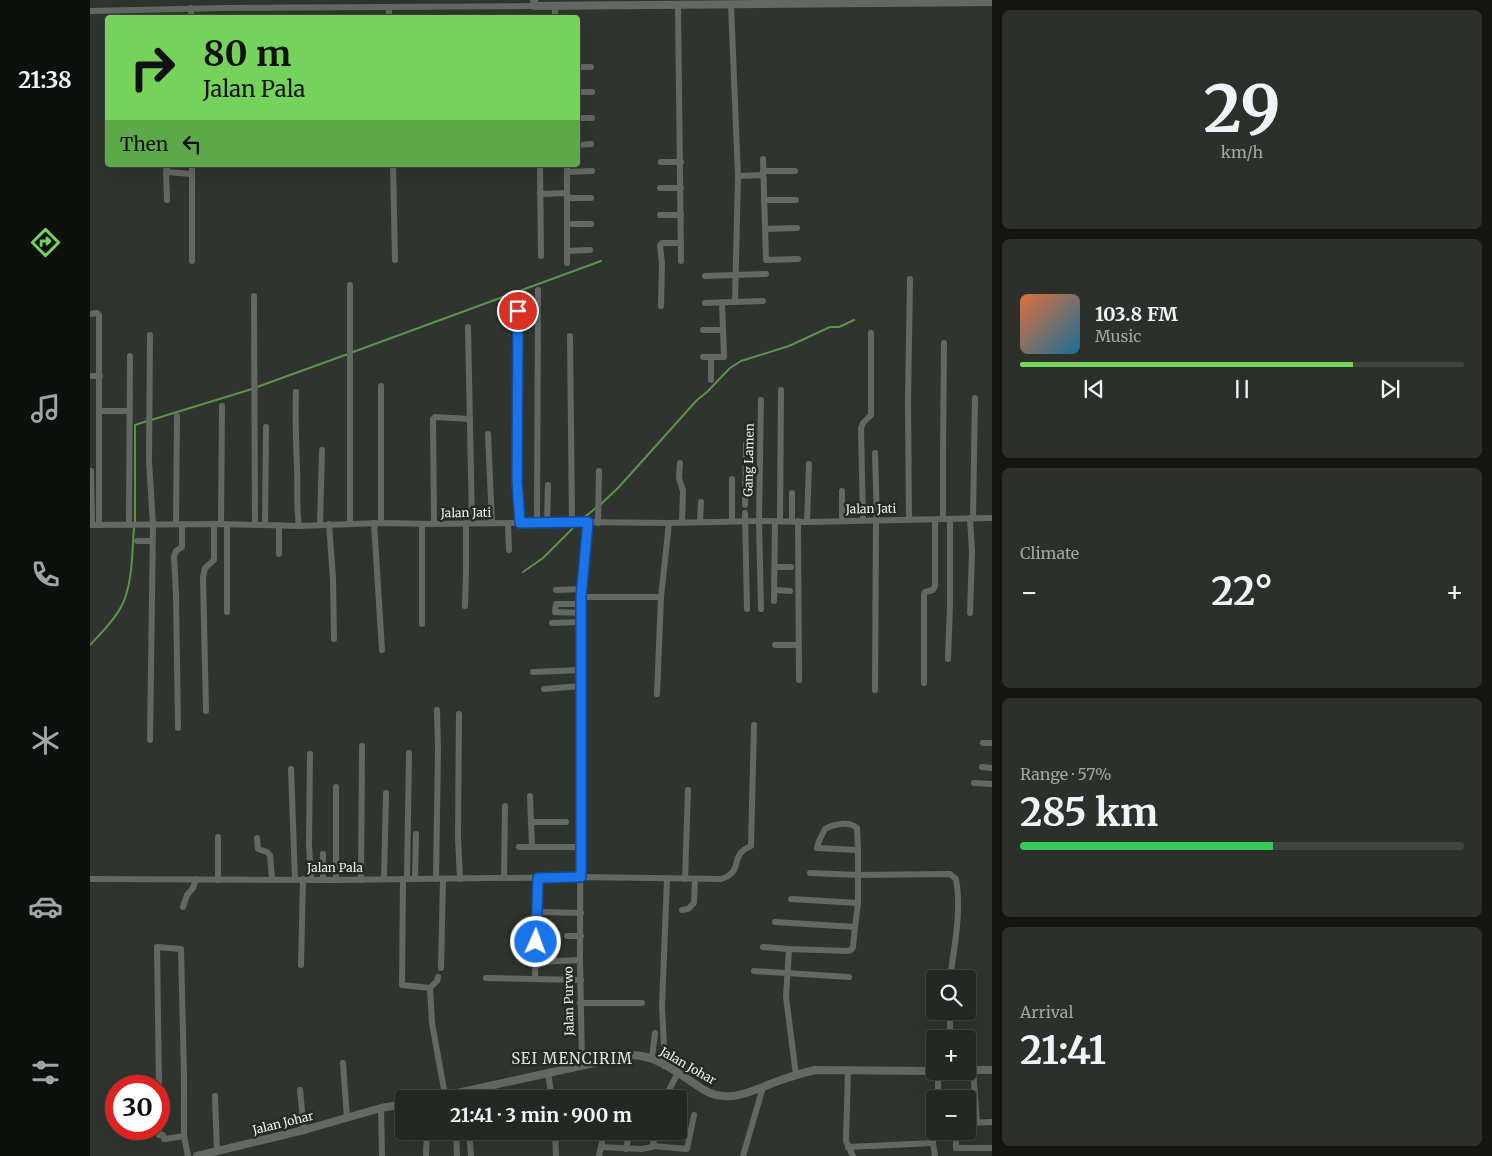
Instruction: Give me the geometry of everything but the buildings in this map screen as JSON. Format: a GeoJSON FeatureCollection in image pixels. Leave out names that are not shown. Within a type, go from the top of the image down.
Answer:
{"type":"FeatureCollection","features":[{"type":"Feature","properties":{"kind":"street"},"geometry":{"type":"LineString","coordinates":[[90,11],[534,3],[555,6],[992,2]]}},
{"type":"Feature","properties":{"kind":"street"},"geometry":{"type":"LineString","coordinates":[[678,5],[681,261]]}},
{"type":"Feature","properties":{"kind":"street"},"geometry":{"type":"LineString","coordinates":[[731,5],[738,176],[736,302]]}},
{"type":"Feature","properties":{"kind":"street"},"geometry":{"type":"LineString","coordinates":[[555,6],[555,15]]}},
{"type":"Feature","properties":{"kind":"street"},"geometry":{"type":"LineString","coordinates":[[389,7],[389,15]]}},
{"type":"Feature","properties":{"kind":"street"},"geometry":{"type":"LineString","coordinates":[[191,8],[191,15]]}},
{"type":"Feature","properties":{"kind":"street"},"geometry":{"type":"LineString","coordinates":[[580,67],[591,67]]}},
{"type":"Feature","properties":{"kind":"street"},"geometry":{"type":"LineString","coordinates":[[580,92],[592,92]]}},
{"type":"Feature","properties":{"kind":"street"},"geometry":{"type":"LineString","coordinates":[[580,118],[592,118]]}},
{"type":"Feature","properties":{"kind":"street"},"geometry":{"type":"LineString","coordinates":[[580,145],[591,144]]}},
{"type":"Feature","properties":{"kind":"street"},"geometry":{"type":"LineString","coordinates":[[763,159],[766,260],[798,259]]}},
{"type":"Feature","properties":{"kind":"street"},"geometry":{"type":"LineString","coordinates":[[661,162],[680,162]]}},
{"type":"Feature","properties":{"kind":"street"},"geometry":{"type":"LineString","coordinates":[[192,167],[192,261]]}},
{"type":"Feature","properties":{"kind":"street"},"geometry":{"type":"LineString","coordinates":[[393,167],[396,260]]}},
{"type":"Feature","properties":{"kind":"street"},"geometry":{"type":"LineString","coordinates":[[540,167],[541,256]]}},
{"type":"Feature","properties":{"kind":"street"},"geometry":{"type":"LineString","coordinates":[[567,263],[567,168],[592,171]]}},
{"type":"Feature","properties":{"kind":"street"},"geometry":{"type":"LineString","coordinates":[[167,200],[166,169],[192,174]]}},
{"type":"Feature","properties":{"kind":"street"},"geometry":{"type":"LineString","coordinates":[[738,176],[796,171]]}},
{"type":"Feature","properties":{"kind":"street"},"geometry":{"type":"LineString","coordinates":[[660,188],[681,188]]}},
{"type":"Feature","properties":{"kind":"street"},"geometry":{"type":"LineString","coordinates":[[540,194],[591,198]]}},
{"type":"Feature","properties":{"kind":"street"},"geometry":{"type":"LineString","coordinates":[[764,200],[796,200]]}},
{"type":"Feature","properties":{"kind":"street"},"geometry":{"type":"LineString","coordinates":[[660,215],[680,215]]}},
{"type":"Feature","properties":{"kind":"street"},"geometry":{"type":"LineString","coordinates":[[567,224],[591,224]]}},
{"type":"Feature","properties":{"kind":"street"},"geometry":{"type":"LineString","coordinates":[[765,229],[797,228]]}},
{"type":"Feature","properties":{"kind":"street"},"geometry":{"type":"LineString","coordinates":[[661,306],[662,264],[660,245],[662,243],[681,243]]}},
{"type":"Feature","properties":{"kind":"street"},"geometry":{"type":"LineString","coordinates":[[567,251],[590,250]]}},
{"type":"Feature","properties":{"kind":"street"},"geometry":{"type":"LineString","coordinates":[[704,276],[766,274]]}},
{"type":"Feature","properties":{"kind":"street"},"geometry":{"type":"LineString","coordinates":[[909,520],[910,279]]}},
{"type":"Feature","properties":{"kind":"street"},"geometry":{"type":"LineString","coordinates":[[350,285],[350,523]]}},
{"type":"Feature","properties":{"kind":"street"},"geometry":{"type":"LineString","coordinates":[[537,523],[538,290]]}},
{"type":"Feature","properties":{"kind":"street"},"geometry":{"type":"LineString","coordinates":[[254,296],[255,525]]}},
{"type":"Feature","properties":{"kind":"street"},"geometry":{"type":"LineString","coordinates":[[705,303],[763,301]]}},
{"type":"Feature","properties":{"kind":"street"},"geometry":{"type":"LineString","coordinates":[[703,358],[724,357],[722,302]]}},
{"type":"Feature","properties":{"kind":"street"},"geometry":{"type":"LineString","coordinates":[[518,311],[517,481],[520,523]]}},
{"type":"Feature","properties":{"kind":"street"},"geometry":{"type":"LineString","coordinates":[[90,314],[99,315],[100,412],[94,525]]}},
{"type":"Feature","properties":{"kind":"street"},"geometry":{"type":"LineString","coordinates":[[464,606],[469,524],[470,419],[468,327]]}},
{"type":"Feature","properties":{"kind":"street"},"geometry":{"type":"LineString","coordinates":[[703,330],[723,330]]}},
{"type":"Feature","properties":{"kind":"street"},"geometry":{"type":"LineString","coordinates":[[863,520],[861,428],[871,415],[870,333]]}},
{"type":"Feature","properties":{"kind":"street"},"geometry":{"type":"LineString","coordinates":[[150,335],[149,461],[153,525],[150,740]]}},
{"type":"Feature","properties":{"kind":"street","name":"Jalan Purwo"},"geometry":{"type":"LineString","coordinates":[[570,336],[582,589],[580,936],[582,1064]]}},
{"type":"Feature","properties":{"kind":"street"},"geometry":{"type":"LineString","coordinates":[[944,343],[942,453],[950,604],[948,659]]}},
{"type":"Feature","properties":{"kind":"street"},"geometry":{"type":"LineString","coordinates":[[90,348],[99,348]]}},
{"type":"Feature","properties":{"kind":"street"},"geometry":{"type":"LineString","coordinates":[[130,356],[130,525]]}},
{"type":"Feature","properties":{"kind":"street"},"geometry":{"type":"LineString","coordinates":[[711,358],[711,380]]}},
{"type":"Feature","properties":{"kind":"street"},"geometry":{"type":"LineString","coordinates":[[90,376],[100,376]]}},
{"type":"Feature","properties":{"kind":"street"},"geometry":{"type":"LineString","coordinates":[[381,386],[378,523],[382,650]]}},
{"type":"Feature","properties":{"kind":"street"},"geometry":{"type":"LineString","coordinates":[[774,601],[781,390]]}},
{"type":"Feature","properties":{"kind":"street"},"geometry":{"type":"LineString","coordinates":[[296,392],[296,503],[299,526]]}},
{"type":"Feature","properties":{"kind":"street"},"geometry":{"type":"LineString","coordinates":[[970,613],[975,398]]}},
{"type":"Feature","properties":{"kind":"street","name":"Gang Lamen"},"geometry":{"type":"LineString","coordinates":[[761,400],[759,520],[761,610]]}},
{"type":"Feature","properties":{"kind":"street"},"geometry":{"type":"LineString","coordinates":[[222,406],[221,525],[227,612]]}},
{"type":"Feature","properties":{"kind":"street"},"geometry":{"type":"LineString","coordinates":[[100,412],[130,411]]}},
{"type":"Feature","properties":{"kind":"street"},"geometry":{"type":"LineString","coordinates":[[177,416],[179,524],[182,547],[176,551],[174,556],[178,728]]}},
{"type":"Feature","properties":{"kind":"street"},"geometry":{"type":"LineString","coordinates":[[434,524],[433,418],[470,419]]}},
{"type":"Feature","properties":{"kind":"street"},"geometry":{"type":"LineString","coordinates":[[265,525],[266,426]]}},
{"type":"Feature","properties":{"kind":"street"},"geometry":{"type":"LineString","coordinates":[[488,434],[492,523]]}},
{"type":"Feature","properties":{"kind":"street"},"geometry":{"type":"LineString","coordinates":[[746,444],[747,610]]}},
{"type":"Feature","properties":{"kind":"street"},"geometry":{"type":"LineString","coordinates":[[320,525],[322,450]]}},
{"type":"Feature","properties":{"kind":"street"},"geometry":{"type":"LineString","coordinates":[[875,453],[877,520],[875,690]]}},
{"type":"Feature","properties":{"kind":"street"},"geometry":{"type":"LineString","coordinates":[[680,463],[679,478],[683,491],[682,522]]}},
{"type":"Feature","properties":{"kind":"street"},"geometry":{"type":"LineString","coordinates":[[807,522],[809,464]]}},
{"type":"Feature","properties":{"kind":"street"},"geometry":{"type":"LineString","coordinates":[[91,471],[94,525]]}},
{"type":"Feature","properties":{"kind":"street"},"geometry":{"type":"LineString","coordinates":[[598,471],[598,523]]}},
{"type":"Feature","properties":{"kind":"street"},"geometry":{"type":"LineString","coordinates":[[732,479],[732,521]]}},
{"type":"Feature","properties":{"kind":"street"},"geometry":{"type":"LineString","coordinates":[[547,523],[548,485]]}},
{"type":"Feature","properties":{"kind":"street"},"geometry":{"type":"LineString","coordinates":[[842,491],[842,521]]}},
{"type":"Feature","properties":{"kind":"street"},"geometry":{"type":"LineString","coordinates":[[792,493],[795,521],[799,680]]}},
{"type":"Feature","properties":{"kind":"street"},"geometry":{"type":"LineString","coordinates":[[700,522],[701,502]]}},
{"type":"Feature","properties":{"kind":"street","name":"Jalan Jati"},"geometry":{"type":"LineString","coordinates":[[94,525],[299,526],[350,523],[669,523],[759,520],[807,522],[992,518]]}},
{"type":"Feature","properties":{"kind":"street"},"geometry":{"type":"LineString","coordinates":[[924,683],[924,595],[925,592],[933,590],[935,586],[935,520]]}},
{"type":"Feature","properties":{"kind":"street"},"geometry":{"type":"LineString","coordinates":[[508,523],[509,550]]}},
{"type":"Feature","properties":{"kind":"street"},"geometry":{"type":"LineString","coordinates":[[657,694],[661,597],[669,523]]}},
{"type":"Feature","properties":{"kind":"street"},"geometry":{"type":"LineString","coordinates":[[329,524],[334,639]]}},
{"type":"Feature","properties":{"kind":"street"},"geometry":{"type":"LineString","coordinates":[[422,524],[422,624]]}},
{"type":"Feature","properties":{"kind":"street"},"geometry":{"type":"LineString","coordinates":[[206,711],[203,577],[205,568],[214,560],[221,525]]}},
{"type":"Feature","properties":{"kind":"street"},"geometry":{"type":"LineString","coordinates":[[279,525],[279,554]]}},
{"type":"Feature","properties":{"kind":"street"},"geometry":{"type":"LineString","coordinates":[[137,541],[152,541]]}},
{"type":"Feature","properties":{"kind":"street"},"geometry":{"type":"LineString","coordinates":[[775,567],[791,567]]}},
{"type":"Feature","properties":{"kind":"street"},"geometry":{"type":"LineString","coordinates":[[556,590],[582,589]]}},
{"type":"Feature","properties":{"kind":"street"},"geometry":{"type":"LineString","coordinates":[[774,590],[790,590]]}},
{"type":"Feature","properties":{"kind":"street"},"geometry":{"type":"LineString","coordinates":[[582,613],[556,614],[556,604],[661,597]]}},
{"type":"Feature","properties":{"kind":"street"},"geometry":{"type":"LineString","coordinates":[[552,623],[581,622]]}},
{"type":"Feature","properties":{"kind":"street"},"geometry":{"type":"LineString","coordinates":[[775,644],[798,644]]}},
{"type":"Feature","properties":{"kind":"street"},"geometry":{"type":"LineString","coordinates":[[533,672],[582,670]]}},
{"type":"Feature","properties":{"kind":"street"},"geometry":{"type":"LineString","coordinates":[[544,689],[581,686]]}},
{"type":"Feature","properties":{"kind":"street"},"geometry":{"type":"LineString","coordinates":[[437,710],[441,968]]}},
{"type":"Feature","properties":{"kind":"street"},"geometry":{"type":"LineString","coordinates":[[459,714],[458,837],[460,879]]}},
{"type":"Feature","properties":{"kind":"street","name":"Jalan Pala"},"geometry":{"type":"LineString","coordinates":[[90,879],[360,880],[581,877],[721,879],[730,876],[735,870],[739,854],[744,849],[752,846],[754,725]]}},
{"type":"Feature","properties":{"kind":"street"},"geometry":{"type":"LineString","coordinates":[[983,743],[992,743]]}},
{"type":"Feature","properties":{"kind":"street"},"geometry":{"type":"LineString","coordinates":[[360,880],[362,746]]}},
{"type":"Feature","properties":{"kind":"street"},"geometry":{"type":"LineString","coordinates":[[409,753],[402,985],[430,988]]}},
{"type":"Feature","properties":{"kind":"street"},"geometry":{"type":"LineString","coordinates":[[310,754],[309,845],[311,880]]}},
{"type":"Feature","properties":{"kind":"street"},"geometry":{"type":"LineString","coordinates":[[982,767],[992,768]]}},
{"type":"Feature","properties":{"kind":"street"},"geometry":{"type":"LineString","coordinates":[[291,769],[295,879]]}},
{"type":"Feature","properties":{"kind":"street"},"geometry":{"type":"LineString","coordinates":[[974,783],[992,784]]}},
{"type":"Feature","properties":{"kind":"street"},"geometry":{"type":"LineString","coordinates":[[336,787],[336,880]]}},
{"type":"Feature","properties":{"kind":"street"},"geometry":{"type":"LineString","coordinates":[[685,879],[688,790]]}},
{"type":"Feature","properties":{"kind":"street"},"geometry":{"type":"LineString","coordinates":[[384,879],[386,793]]}},
{"type":"Feature","properties":{"kind":"street"},"geometry":{"type":"LineString","coordinates":[[530,796],[532,847]]}},
{"type":"Feature","properties":{"kind":"street"},"geometry":{"type":"LineString","coordinates":[[504,878],[505,806]]}},
{"type":"Feature","properties":{"kind":"street"},"geometry":{"type":"LineString","coordinates":[[531,822],[566,822]]}},
{"type":"Feature","properties":{"kind":"street"},"geometry":{"type":"LineString","coordinates":[[763,947],[851,950],[858,903],[858,850],[858,830],[855,826],[851,825],[836,825],[825,829],[819,840],[818,848],[858,850]]}},
{"type":"Feature","properties":{"kind":"street"},"geometry":{"type":"LineString","coordinates":[[415,879],[416,834]]}},
{"type":"Feature","properties":{"kind":"street"},"geometry":{"type":"LineString","coordinates":[[218,837],[218,880]]}},
{"type":"Feature","properties":{"kind":"street"},"geometry":{"type":"LineString","coordinates":[[257,838],[258,849],[270,855],[272,879]]}},
{"type":"Feature","properties":{"kind":"street"},"geometry":{"type":"LineString","coordinates":[[519,847],[581,847]]}},
{"type":"Feature","properties":{"kind":"street"},"geometry":{"type":"LineString","coordinates":[[323,854],[323,880]]}},
{"type":"Feature","properties":{"kind":"street"},"geometry":{"type":"LineString","coordinates":[[810,873],[858,875],[950,874],[953,876],[956,879],[958,890],[957,919],[951,970]]}},
{"type":"Feature","properties":{"kind":"street"},"geometry":{"type":"LineString","coordinates":[[535,978],[538,878]]}},
{"type":"Feature","properties":{"kind":"street"},"geometry":{"type":"LineString","coordinates":[[183,907],[196,879]]}},
{"type":"Feature","properties":{"kind":"street"},"geometry":{"type":"LineString","coordinates":[[665,1066],[662,1006],[667,879]]}},
{"type":"Feature","properties":{"kind":"street"},"geometry":{"type":"LineString","coordinates":[[682,910],[688,909],[694,903],[695,879]]}},
{"type":"Feature","properties":{"kind":"street"},"geometry":{"type":"LineString","coordinates":[[301,965],[303,880]]}},
{"type":"Feature","properties":{"kind":"street"},"geometry":{"type":"LineString","coordinates":[[791,899],[858,903]]}},
{"type":"Feature","properties":{"kind":"street"},"geometry":{"type":"LineString","coordinates":[[538,912],[581,913]]}},
{"type":"Feature","properties":{"kind":"street"},"geometry":{"type":"LineString","coordinates":[[775,922],[855,928]]}},
{"type":"Feature","properties":{"kind":"street"},"geometry":{"type":"LineString","coordinates":[[567,936],[580,936]]}},
{"type":"Feature","properties":{"kind":"street"},"geometry":{"type":"LineString","coordinates":[[159,1075],[157,948],[181,949],[184,1136],[188,1156]]}},
{"type":"Feature","properties":{"kind":"street"},"geometry":{"type":"LineString","coordinates":[[789,949],[786,998],[796,1075]]}},
{"type":"Feature","properties":{"kind":"street"},"geometry":{"type":"LineString","coordinates":[[536,962],[580,960]]}},
{"type":"Feature","properties":{"kind":"street"},"geometry":{"type":"LineString","coordinates":[[754,972],[850,977]]}},
{"type":"Feature","properties":{"kind":"street"},"geometry":{"type":"LineString","coordinates":[[438,977],[437,981],[430,988],[432,1023],[444,1090]]}},
{"type":"Feature","properties":{"kind":"street"},"geometry":{"type":"LineString","coordinates":[[486,978],[581,980]]}},
{"type":"Feature","properties":{"kind":"street"},"geometry":{"type":"LineString","coordinates":[[580,1003],[642,1003]]}},
{"type":"Feature","properties":{"kind":"street"},"geometry":{"type":"LineString","coordinates":[[652,1058],[655,1033]]}},
{"type":"Feature","properties":{"kind":"street","name":"Jalan Johar"},"geometry":{"type":"LineString","coordinates":[[468,1090],[630,1055],[652,1058],[704,1090],[718,1096],[738,1094],[815,1070],[926,1071]]}},
{"type":"Feature","properties":{"kind":"street"},"geometry":{"type":"LineString","coordinates":[[343,1063],[347,1118]]}},
{"type":"Feature","properties":{"kind":"street"},"geometry":{"type":"LineString","coordinates":[[848,1070],[846,1139],[853,1156]]}},
{"type":"Feature","properties":{"kind":"street"},"geometry":{"type":"LineString","coordinates":[[976,1070],[992,1070]]}},
{"type":"Feature","properties":{"kind":"street"},"geometry":{"type":"LineString","coordinates":[[548,1072],[551,1090]]}},
{"type":"Feature","properties":{"kind":"street"},"geometry":{"type":"LineString","coordinates":[[669,1090],[678,1073]]}},
{"type":"Feature","properties":{"kind":"street"},"geometry":{"type":"LineString","coordinates":[[971,1080],[977,1122],[992,1122]]}},
{"type":"Feature","properties":{"kind":"street"},"geometry":{"type":"LineString","coordinates":[[743,1156],[763,1087]]}},
{"type":"Feature","properties":{"kind":"street"},"geometry":{"type":"LineString","coordinates":[[300,1090],[304,1130]]}},
{"type":"Feature","properties":{"kind":"street"},"geometry":{"type":"LineString","coordinates":[[215,1096],[217,1152]]}},
{"type":"Feature","properties":{"kind":"street","name":"Jalan Johar"},"geometry":{"type":"LineString","coordinates":[[198,1156],[395,1106]]}},
{"type":"Feature","properties":{"kind":"street"},"geometry":{"type":"LineString","coordinates":[[381,1108],[382,1156]]}},
{"type":"Feature","properties":{"kind":"street"},"geometry":{"type":"LineString","coordinates":[[602,1147],[650,1149],[653,1146],[688,1149],[694,1115]]}},
{"type":"Feature","properties":{"kind":"street"},"geometry":{"type":"LineString","coordinates":[[170,1138],[184,1136]]}},
{"type":"Feature","properties":{"kind":"street"},"geometry":{"type":"LineString","coordinates":[[426,1156],[427,1140]]}},
{"type":"Feature","properties":{"kind":"street"},"geometry":{"type":"LineString","coordinates":[[456,1140],[457,1156]]}},
{"type":"Feature","properties":{"kind":"street"},"geometry":{"type":"LineString","coordinates":[[470,1140],[471,1156]]}},
{"type":"Feature","properties":{"kind":"street"},"geometry":{"type":"LineString","coordinates":[[555,1140],[556,1156]]}},
{"type":"Feature","properties":{"kind":"street"},"geometry":{"type":"LineString","coordinates":[[600,1156],[603,1140]]}},
{"type":"Feature","properties":{"kind":"street"},"geometry":{"type":"LineString","coordinates":[[626,1148],[628,1140]]}},
{"type":"Feature","properties":{"kind":"street"},"geometry":{"type":"LineString","coordinates":[[653,1146],[655,1140]]}},
{"type":"Feature","properties":{"kind":"street"},"geometry":{"type":"LineString","coordinates":[[933,1140],[936,1156]]}},
{"type":"Feature","properties":{"kind":"street"},"geometry":{"type":"LineString","coordinates":[[956,1140],[956,1148],[992,1148]]}},
{"type":"Feature","properties":{"kind":"street"},"geometry":{"type":"LineString","coordinates":[[848,1146],[933,1143]]}},
{"type":"Feature","properties":{"kind":"waterway"},"geometry":{"type":"LineString","coordinates":[[353,352],[601,261]]}},
{"type":"Feature","properties":{"kind":"waterway"},"geometry":{"type":"LineString","coordinates":[[600,505],[618,488],[697,400],[730,368],[741,361],[789,346],[830,327],[839,327],[854,320]]}},
{"type":"Feature","properties":{"kind":"waterway"},"geometry":{"type":"LineString","coordinates":[[257,387],[348,354]]}},
{"type":"Feature","properties":{"kind":"waterway"},"geometry":{"type":"LineString","coordinates":[[151,420],[252,389]]}},
{"type":"Feature","properties":{"kind":"waterway"},"geometry":{"type":"LineString","coordinates":[[135,523],[135,425],[147,421]]}},
{"type":"Feature","properties":{"kind":"waterway"},"geometry":{"type":"LineString","coordinates":[[582,519],[596,508]]}},
{"type":"Feature","properties":{"kind":"waterway"},"geometry":{"type":"LineString","coordinates":[[523,572],[543,558],[577,524]]}},
{"type":"Feature","properties":{"kind":"waterway"},"geometry":{"type":"LineString","coordinates":[[90,645],[116,616],[126,596],[131,567],[134,527]]}},
{"type":"Feature","properties":{"kind":"district","name":"SEI MENCIRIM"},"geometry":{"type":"Point","coordinates":[572,1059]}},
{"type":"Feature","properties":{"kind":"route"},"geometry":{"type":"LineString","coordinates":[[518,311],[517,481],[520,523],[588,522],[581,597],[581,877],[538,878],[536,942]]}}]}
